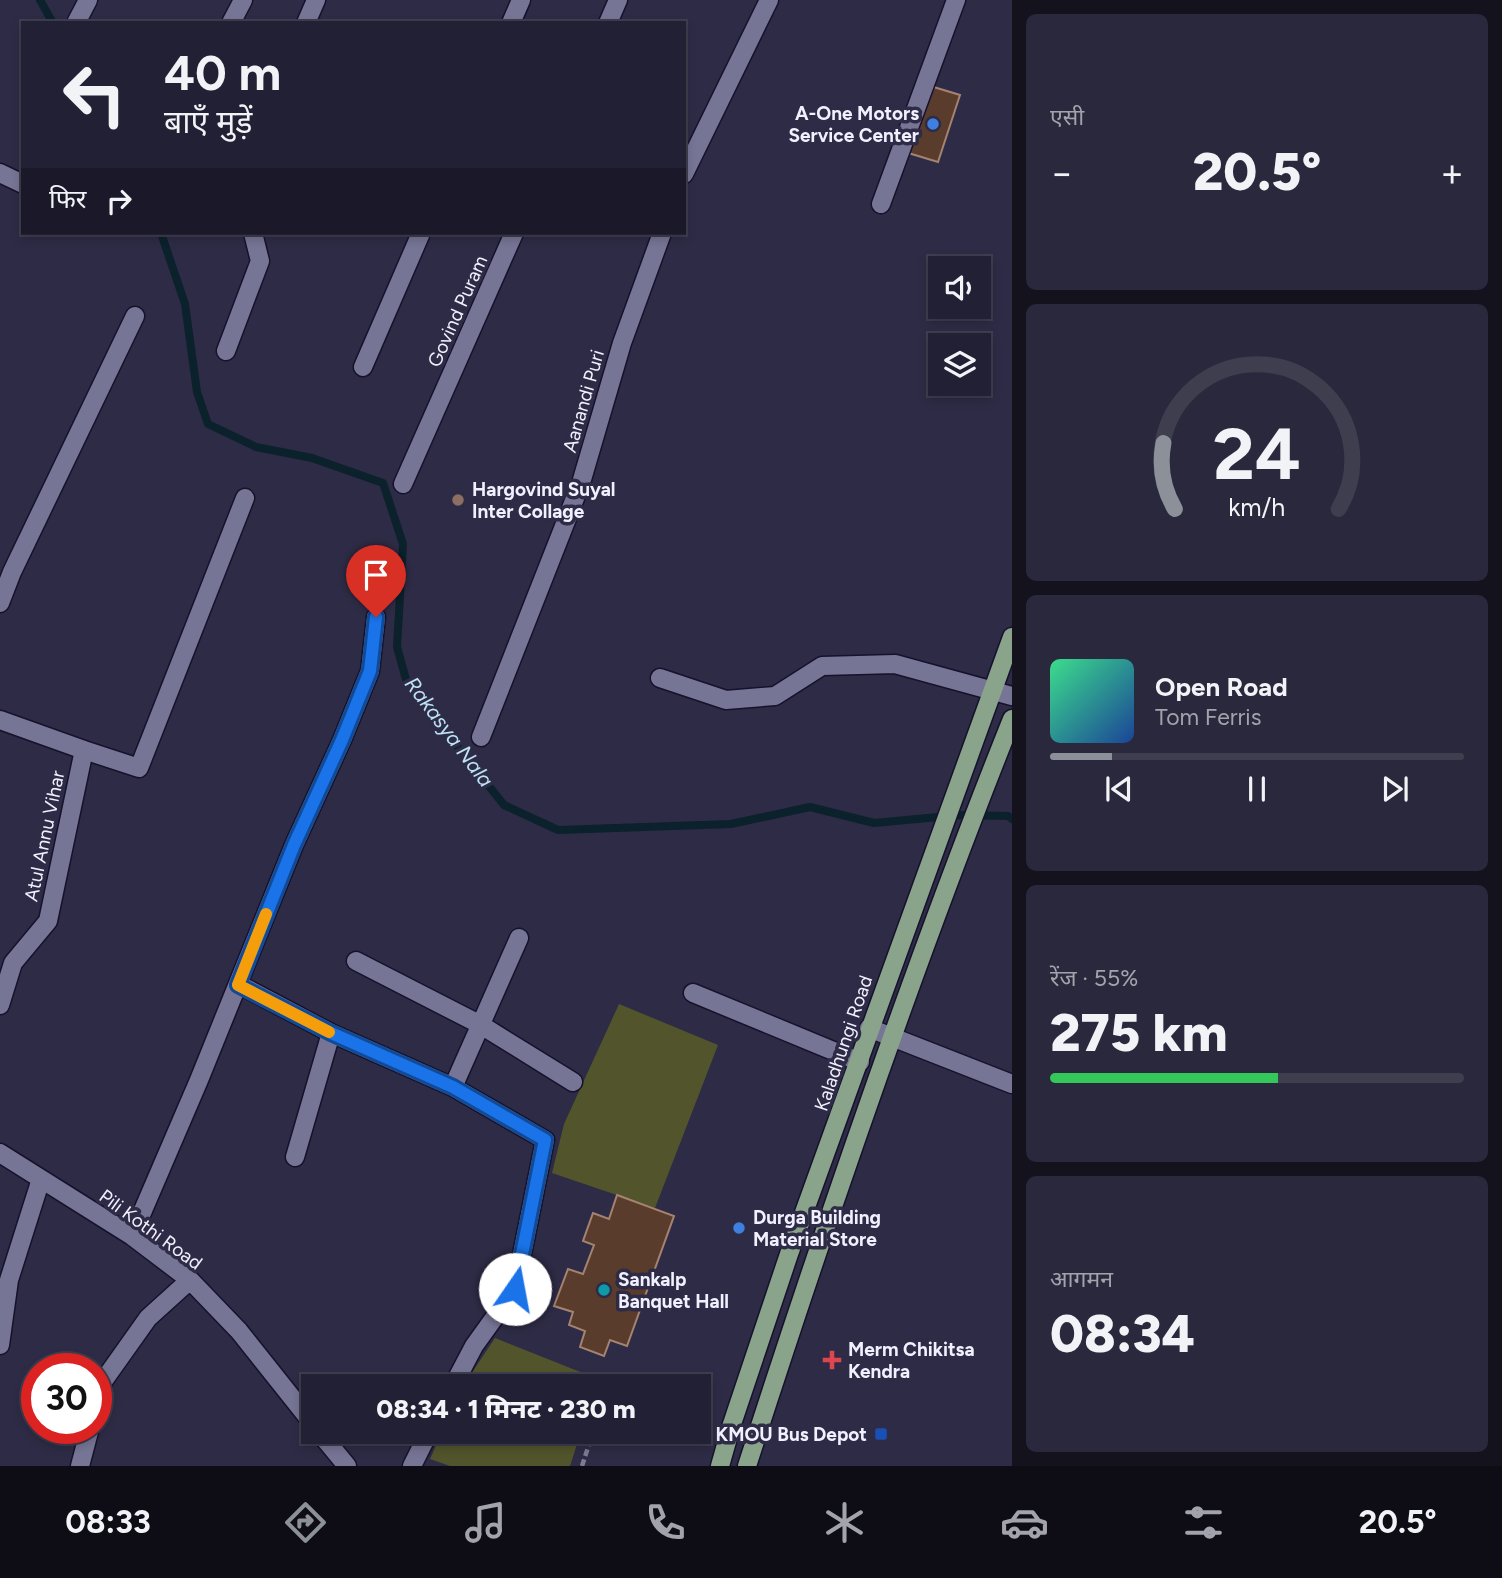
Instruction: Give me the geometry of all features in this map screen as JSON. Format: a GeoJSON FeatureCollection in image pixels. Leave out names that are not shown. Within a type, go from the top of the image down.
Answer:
{"type":"FeatureCollection","features":[{"type":"Feature","properties":{"kind":"main road","name":"Kaladhungi Road"},"geometry":{"type":"LineString","coordinates":[[720,1466],[730,1427],[789,1254],[1012,637]]}},
{"type":"Feature","properties":{"kind":"main road"},"geometry":{"type":"LineString","coordinates":[[747,1466],[821,1235],[959,854],[1012,719]]}},
{"type":"Feature","properties":{"kind":"street"},"geometry":{"type":"LineString","coordinates":[[77,21],[88,0]]}},
{"type":"Feature","properties":{"kind":"street"},"geometry":{"type":"LineString","coordinates":[[232,21],[243,0]]}},
{"type":"Feature","properties":{"kind":"street"},"geometry":{"type":"LineString","coordinates":[[307,21],[317,0]]}},
{"type":"Feature","properties":{"kind":"street"},"geometry":{"type":"LineString","coordinates":[[512,21],[521,0]]}},
{"type":"Feature","properties":{"kind":"street"},"geometry":{"type":"LineString","coordinates":[[609,21],[618,0]]}},
{"type":"Feature","properties":{"kind":"street"},"geometry":{"type":"LineString","coordinates":[[686,170],[769,0]]}},
{"type":"Feature","properties":{"kind":"street"},"geometry":{"type":"LineString","coordinates":[[881,204],[956,0]]}},
{"type":"Feature","properties":{"kind":"street"},"geometry":{"type":"LineString","coordinates":[[0,173],[21,183]]}},
{"type":"Feature","properties":{"kind":"street"},"geometry":{"type":"LineString","coordinates":[[226,351],[260,261],[254,235]]}},
{"type":"Feature","properties":{"kind":"street"},"geometry":{"type":"LineString","coordinates":[[363,367],[420,235]]}},
{"type":"Feature","properties":{"kind":"street","name":"Govind Puram"},"geometry":{"type":"LineString","coordinates":[[402,484],[513,235]]}},
{"type":"Feature","properties":{"kind":"street","name":"Aanandi Puri"},"geometry":{"type":"LineString","coordinates":[[481,737],[581,483],[622,343],[661,235]]}},
{"type":"Feature","properties":{"kind":"street"},"geometry":{"type":"LineString","coordinates":[[0,603],[12,572],[135,316]]}},
{"type":"Feature","properties":{"kind":"street"},"geometry":{"type":"LineString","coordinates":[[84,750],[139,768],[245,498]]}},
{"type":"Feature","properties":{"kind":"street"},"geometry":{"type":"LineString","coordinates":[[132,1236],[294,845],[370,671],[376,617]]}},
{"type":"Feature","properties":{"kind":"street"},"geometry":{"type":"LineString","coordinates":[[660,678],[726,699],[775,696],[822,666],[895,664],[1012,696]]}},
{"type":"Feature","properties":{"kind":"street","name":"Atul Annu Vihar"},"geometry":{"type":"LineString","coordinates":[[0,720],[84,750],[48,921],[12,963],[0,1005]]}},
{"type":"Feature","properties":{"kind":"street"},"geometry":{"type":"LineString","coordinates":[[453,1087],[519,938]]}},
{"type":"Feature","properties":{"kind":"street"},"geometry":{"type":"LineString","coordinates":[[356,961],[481,1025],[573,1082]]}},
{"type":"Feature","properties":{"kind":"street"},"geometry":{"type":"LineString","coordinates":[[238,985],[331,1033],[453,1087],[545,1140],[515,1289],[474,1346],[459,1374]]}},
{"type":"Feature","properties":{"kind":"street"},"geometry":{"type":"LineString","coordinates":[[693,993],[860,1062]]}},
{"type":"Feature","properties":{"kind":"street"},"geometry":{"type":"LineString","coordinates":[[869,1028],[1012,1084]]}},
{"type":"Feature","properties":{"kind":"street"},"geometry":{"type":"LineString","coordinates":[[295,1157],[331,1033]]}},
{"type":"Feature","properties":{"kind":"street","name":"Pili Kothi Road"},"geometry":{"type":"LineString","coordinates":[[0,1153],[132,1236],[190,1280],[239,1331],[301,1409]]}},
{"type":"Feature","properties":{"kind":"street"},"geometry":{"type":"LineString","coordinates":[[0,1345],[9,1280],[41,1179]]}},
{"type":"Feature","properties":{"kind":"street"},"geometry":{"type":"LineString","coordinates":[[112,1369],[148,1318],[190,1280]]}},
{"type":"Feature","properties":{"kind":"street"},"geometry":{"type":"LineString","coordinates":[[79,1466],[85,1444]]}},
{"type":"Feature","properties":{"kind":"street"},"geometry":{"type":"LineString","coordinates":[[329,1444],[347,1466]]}},
{"type":"Feature","properties":{"kind":"street"},"geometry":{"type":"LineString","coordinates":[[411,1466],[423,1444]]}},
{"type":"Feature","properties":{"kind":"path"},"geometry":{"type":"LineString","coordinates":[[582,1466],[589,1444]]}},
{"type":"Feature","properties":{"kind":"green space"},"geometry":{"type":"Polygon","coordinates":[[[619,1004],[718,1045],[655,1208],[552,1173],[564,1124],[619,1004]]]}},
{"type":"Feature","properties":{"kind":"green space"},"geometry":{"type":"Polygon","coordinates":[[[495,1338],[585,1374],[471,1374],[495,1338]]]}},
{"type":"Feature","properties":{"kind":"green space"},"geometry":{"type":"Polygon","coordinates":[[[437,1444],[577,1444],[570,1466],[450,1466],[430,1459],[437,1444]]]}},
{"type":"Feature","properties":{"kind":"building","name":"A-One Motors Service Center"},"geometry":{"type":"Polygon","coordinates":[[[927,85],[960,95],[938,162],[905,152],[927,85]]]}},
{"type":"Feature","properties":{"kind":"building","name":"Sankalp Banquet Hall"},"geometry":{"type":"Polygon","coordinates":[[[617,1195],[674,1216],[627,1346],[610,1340],[604,1356],[580,1347],[585,1331],[569,1325],[573,1312],[554,1306],[568,1269],[583,1274],[594,1245],[583,1241],[593,1213],[609,1219],[617,1195]]]}},
{"type":"Feature","properties":{"kind":"waterway","name":"Rakasya Nala"},"geometry":{"type":"LineString","coordinates":[[40,0],[52,21]]}},
{"type":"Feature","properties":{"kind":"waterway","name":"Rakasya Nala"},"geometry":{"type":"LineString","coordinates":[[162,235],[185,304],[197,392],[208,424],[256,447],[312,458],[383,483],[403,544],[397,647],[407,683],[504,805],[558,830],[731,824],[810,807],[874,823],[960,815],[1008,816],[1012,819]]}},
{"type":"Feature","properties":{"kind":"slow traffic"},"geometry":{"type":"LineString","coordinates":[[266,914],[238,985],[329,1032]]}},
{"type":"Feature","properties":{"kind":"place","name":"A-One Motors Service Center"},"geometry":{"type":"Point","coordinates":[933,124]}},
{"type":"Feature","properties":{"kind":"place","name":"Hargovind Suyal Inter Collage"},"geometry":{"type":"Point","coordinates":[458,500]}},
{"type":"Feature","properties":{"kind":"place","name":"Durga Building Material Store"},"geometry":{"type":"Point","coordinates":[739,1228]}},
{"type":"Feature","properties":{"kind":"place","name":"Sankalp Banquet Hall"},"geometry":{"type":"Point","coordinates":[604,1290]}},
{"type":"Feature","properties":{"kind":"place","name":"Merm Chikitsa Kendra"},"geometry":{"type":"Point","coordinates":[832,1360]}},
{"type":"Feature","properties":{"kind":"place","name":"KMOU Bus Depot"},"geometry":{"type":"Point","coordinates":[881,1434]}},
{"type":"Feature","properties":{"kind":"route"},"geometry":{"type":"LineString","coordinates":[[376,617],[370,671],[294,845],[238,985],[331,1033],[453,1087],[545,1140],[515,1289]]}}]}
